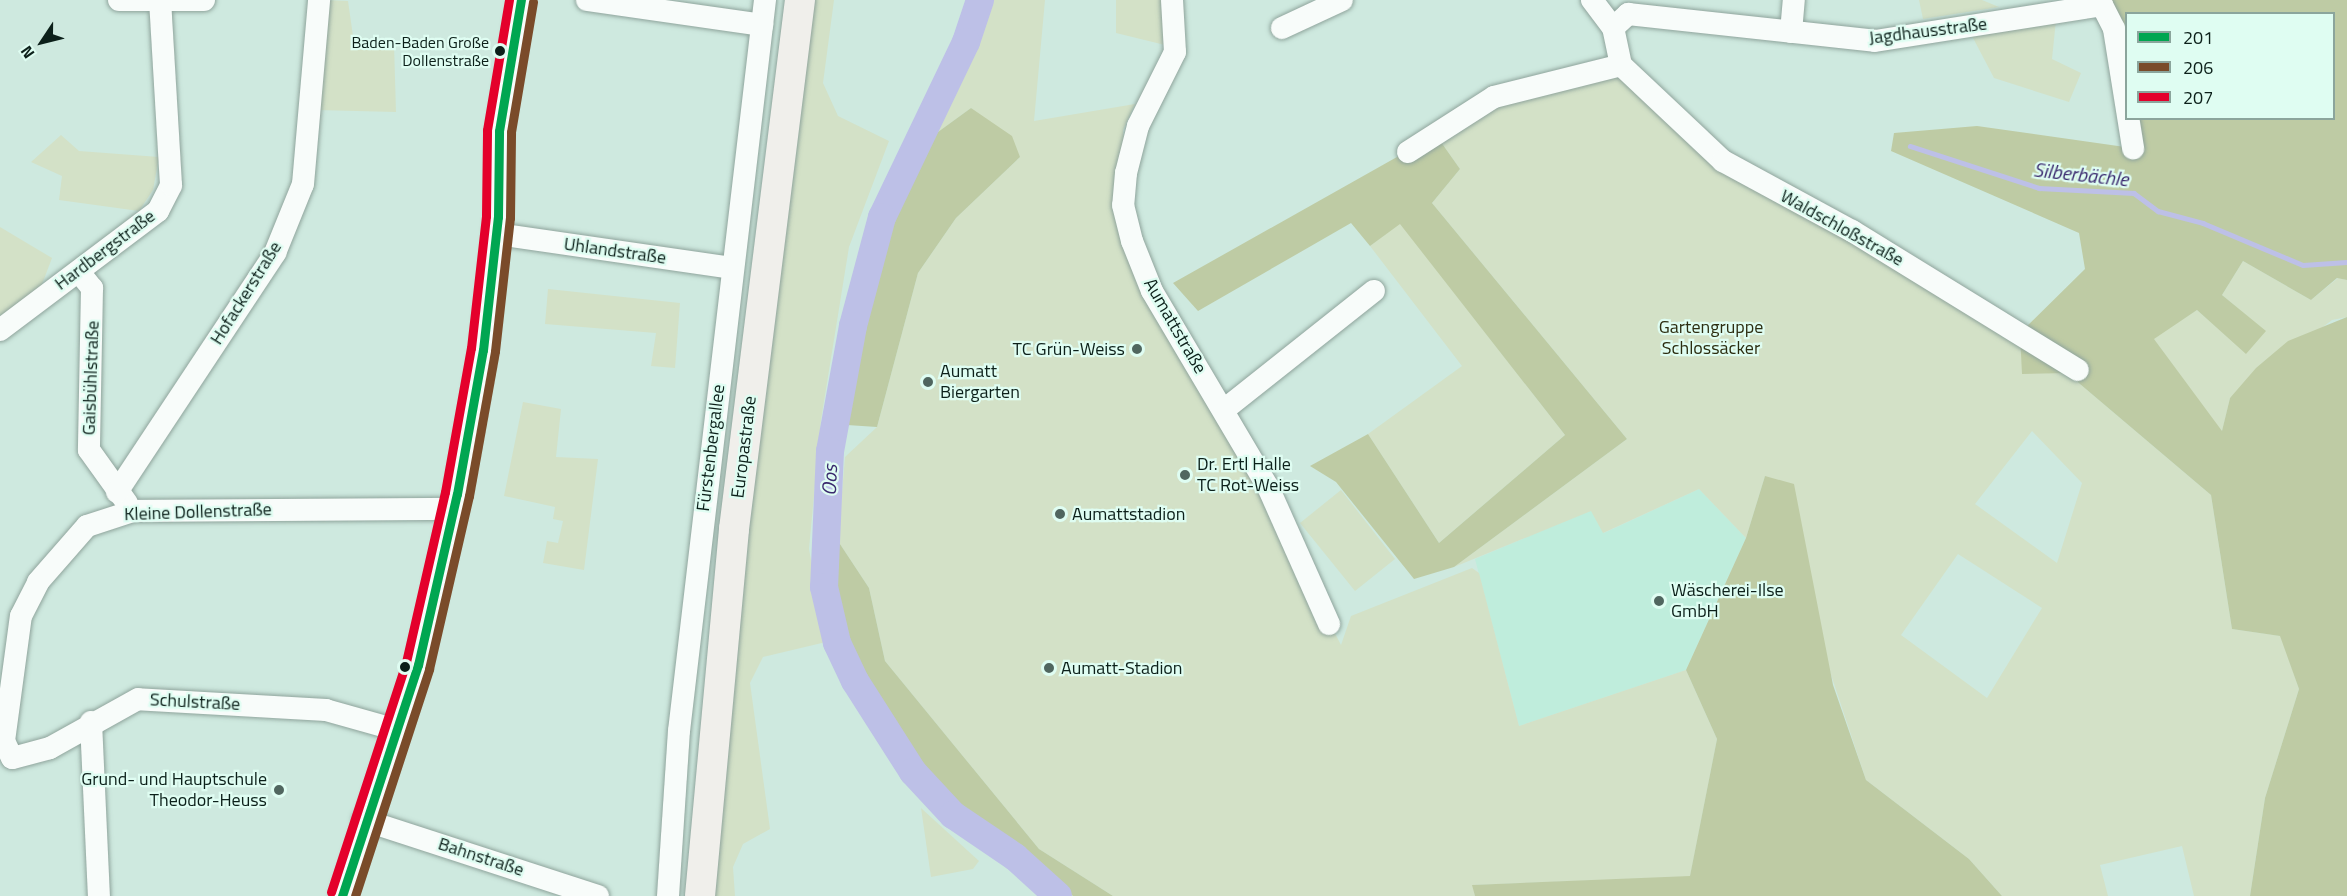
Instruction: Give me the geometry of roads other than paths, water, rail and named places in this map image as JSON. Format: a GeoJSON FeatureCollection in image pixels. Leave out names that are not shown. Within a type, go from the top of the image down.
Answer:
{"type":"FeatureCollection","features":[{"type":"Feature","properties":{"kind":"main road","name":"Europastraße"},"geometry":{"type":"LineString","coordinates":[[682,896],[715,526],[781,0]]}},
{"type":"Feature","properties":{"kind":"main road","name":"Europastraße"},"geometry":{"type":"LineString","coordinates":[[700,896],[731,552],[800,0]]}},
{"type":"Feature","properties":{"kind":"street"},"geometry":{"type":"LineString","coordinates":[[118,0],[159,2],[204,0]]}},
{"type":"Feature","properties":{"kind":"street","name":"Hofackerstraße"},"geometry":{"type":"LineString","coordinates":[[117,492],[279,243],[303,184],[319,0]]}},
{"type":"Feature","properties":{"kind":"street"},"geometry":{"type":"LineString","coordinates":[[342,896],[364,820],[397,730],[454,509],[482,356],[496,234],[499,131],[521,0]]}},
{"type":"Feature","properties":{"kind":"street"},"geometry":{"type":"LineString","coordinates":[[587,0],[762,26]]}},
{"type":"Feature","properties":{"kind":"street","name":"Fürstenbergallee"},"geometry":{"type":"LineString","coordinates":[[668,896],[679,731],[765,0]]}},
{"type":"Feature","properties":{"kind":"street","name":"Aumattstraße"},"geometry":{"type":"LineString","coordinates":[[1172,0],[1175,52],[1138,126],[1123,205],[1152,291],[1225,409],[1268,487],[1329,624]]}},
{"type":"Feature","properties":{"kind":"street"},"geometry":{"type":"LineString","coordinates":[[1282,28],[1342,0]]}},
{"type":"Feature","properties":{"kind":"street"},"geometry":{"type":"LineString","coordinates":[[1408,152],[1494,97],[1622,65],[1624,14],[1592,0]]}},
{"type":"Feature","properties":{"kind":"street"},"geometry":{"type":"LineString","coordinates":[[1791,32],[1794,0]]}},
{"type":"Feature","properties":{"kind":"street","name":"Hardbergstraße"},"geometry":{"type":"LineString","coordinates":[[0,330],[158,212],[171,185],[159,2]]}},
{"type":"Feature","properties":{"kind":"street","name":"Jagdhausstraße"},"geometry":{"type":"LineString","coordinates":[[1624,14],[1875,41],[2102,3],[2114,29],[2125,98]]}},
{"type":"Feature","properties":{"kind":"street","name":"Waldschloßstraße"},"geometry":{"type":"LineString","coordinates":[[1622,65],[1723,161],[1852,231],[2078,370]]}},
{"type":"Feature","properties":{"kind":"street","name":"Jagdhausstraße"},"geometry":{"type":"LineString","coordinates":[[2129,120],[2133,148]]}},
{"type":"Feature","properties":{"kind":"street","name":"Uhlandstraße"},"geometry":{"type":"LineString","coordinates":[[496,234],[733,268]]}},
{"type":"Feature","properties":{"kind":"street","name":"Gaisbühlstraße"},"geometry":{"type":"LineString","coordinates":[[79,272],[92,288],[89,450],[117,492],[133,511]]}},
{"type":"Feature","properties":{"kind":"street"},"geometry":{"type":"LineString","coordinates":[[1225,409],[1374,291]]}},
{"type":"Feature","properties":{"kind":"street","name":"Kleine Dollenstraße"},"geometry":{"type":"LineString","coordinates":[[6,753],[15,643],[38,582],[87,526],[133,511],[454,509]]}},
{"type":"Feature","properties":{"kind":"street","name":"Schulstraße"},"geometry":{"type":"LineString","coordinates":[[6,753],[20,757],[50,748],[91,722],[138,699],[326,710],[397,730]]}},
{"type":"Feature","properties":{"kind":"street"},"geometry":{"type":"LineString","coordinates":[[91,722],[99,896]]}},
{"type":"Feature","properties":{"kind":"street","name":"Bahnstraße"},"geometry":{"type":"LineString","coordinates":[[364,820],[598,896]]}},
{"type":"Feature","properties":{"kind":"waterway","name":"Oos"},"geometry":{"type":"LineString","coordinates":[[980,0],[966,42],[882,217],[853,326],[830,451],[824,587],[837,643],[855,681],[913,772],[953,815],[1015,857],[1058,896]]}},
{"type":"Feature","properties":{"kind":"waterway","name":"Silberbächle"},"geometry":{"type":"LineString","coordinates":[[1910,146],[2039,188],[2134,193],[2158,211],[2203,223],[2303,265],[2347,262]]}},
{"type":"Feature","properties":{"kind":"place","name":"Baden-Baden Große Dollenstraße"},"geometry":{"type":"Point","coordinates":[500,51]}},
{"type":"Feature","properties":{"kind":"place","name":"TC Grün-Weiss"},"geometry":{"type":"Point","coordinates":[1137,349]}},
{"type":"Feature","properties":{"kind":"place","name":"Aumatt Biergarten"},"geometry":{"type":"Point","coordinates":[928,382]}},
{"type":"Feature","properties":{"kind":"place","name":"Dr. Ertl Halle TC Rot-Weiss"},"geometry":{"type":"Point","coordinates":[1185,475]}},
{"type":"Feature","properties":{"kind":"place","name":"Aumattstadion"},"geometry":{"type":"Point","coordinates":[1060,514]}},
{"type":"Feature","properties":{"kind":"place","name":"Wäscherei-Ilse GmbH"},"geometry":{"type":"Point","coordinates":[1659,601]}},
{"type":"Feature","properties":{"kind":"place","name":"Aumatt-Stadion"},"geometry":{"type":"Point","coordinates":[1049,668]}},
{"type":"Feature","properties":{"kind":"place","name":"Grund- und Hauptschule Theodor-Heuss"},"geometry":{"type":"Point","coordinates":[279,790]}},
{"type":"Feature","properties":{"kind":"park label","name":"Gartengruppe Schlossäcker"},"geometry":{"type":"Point","coordinates":[1711,338]}}]}
